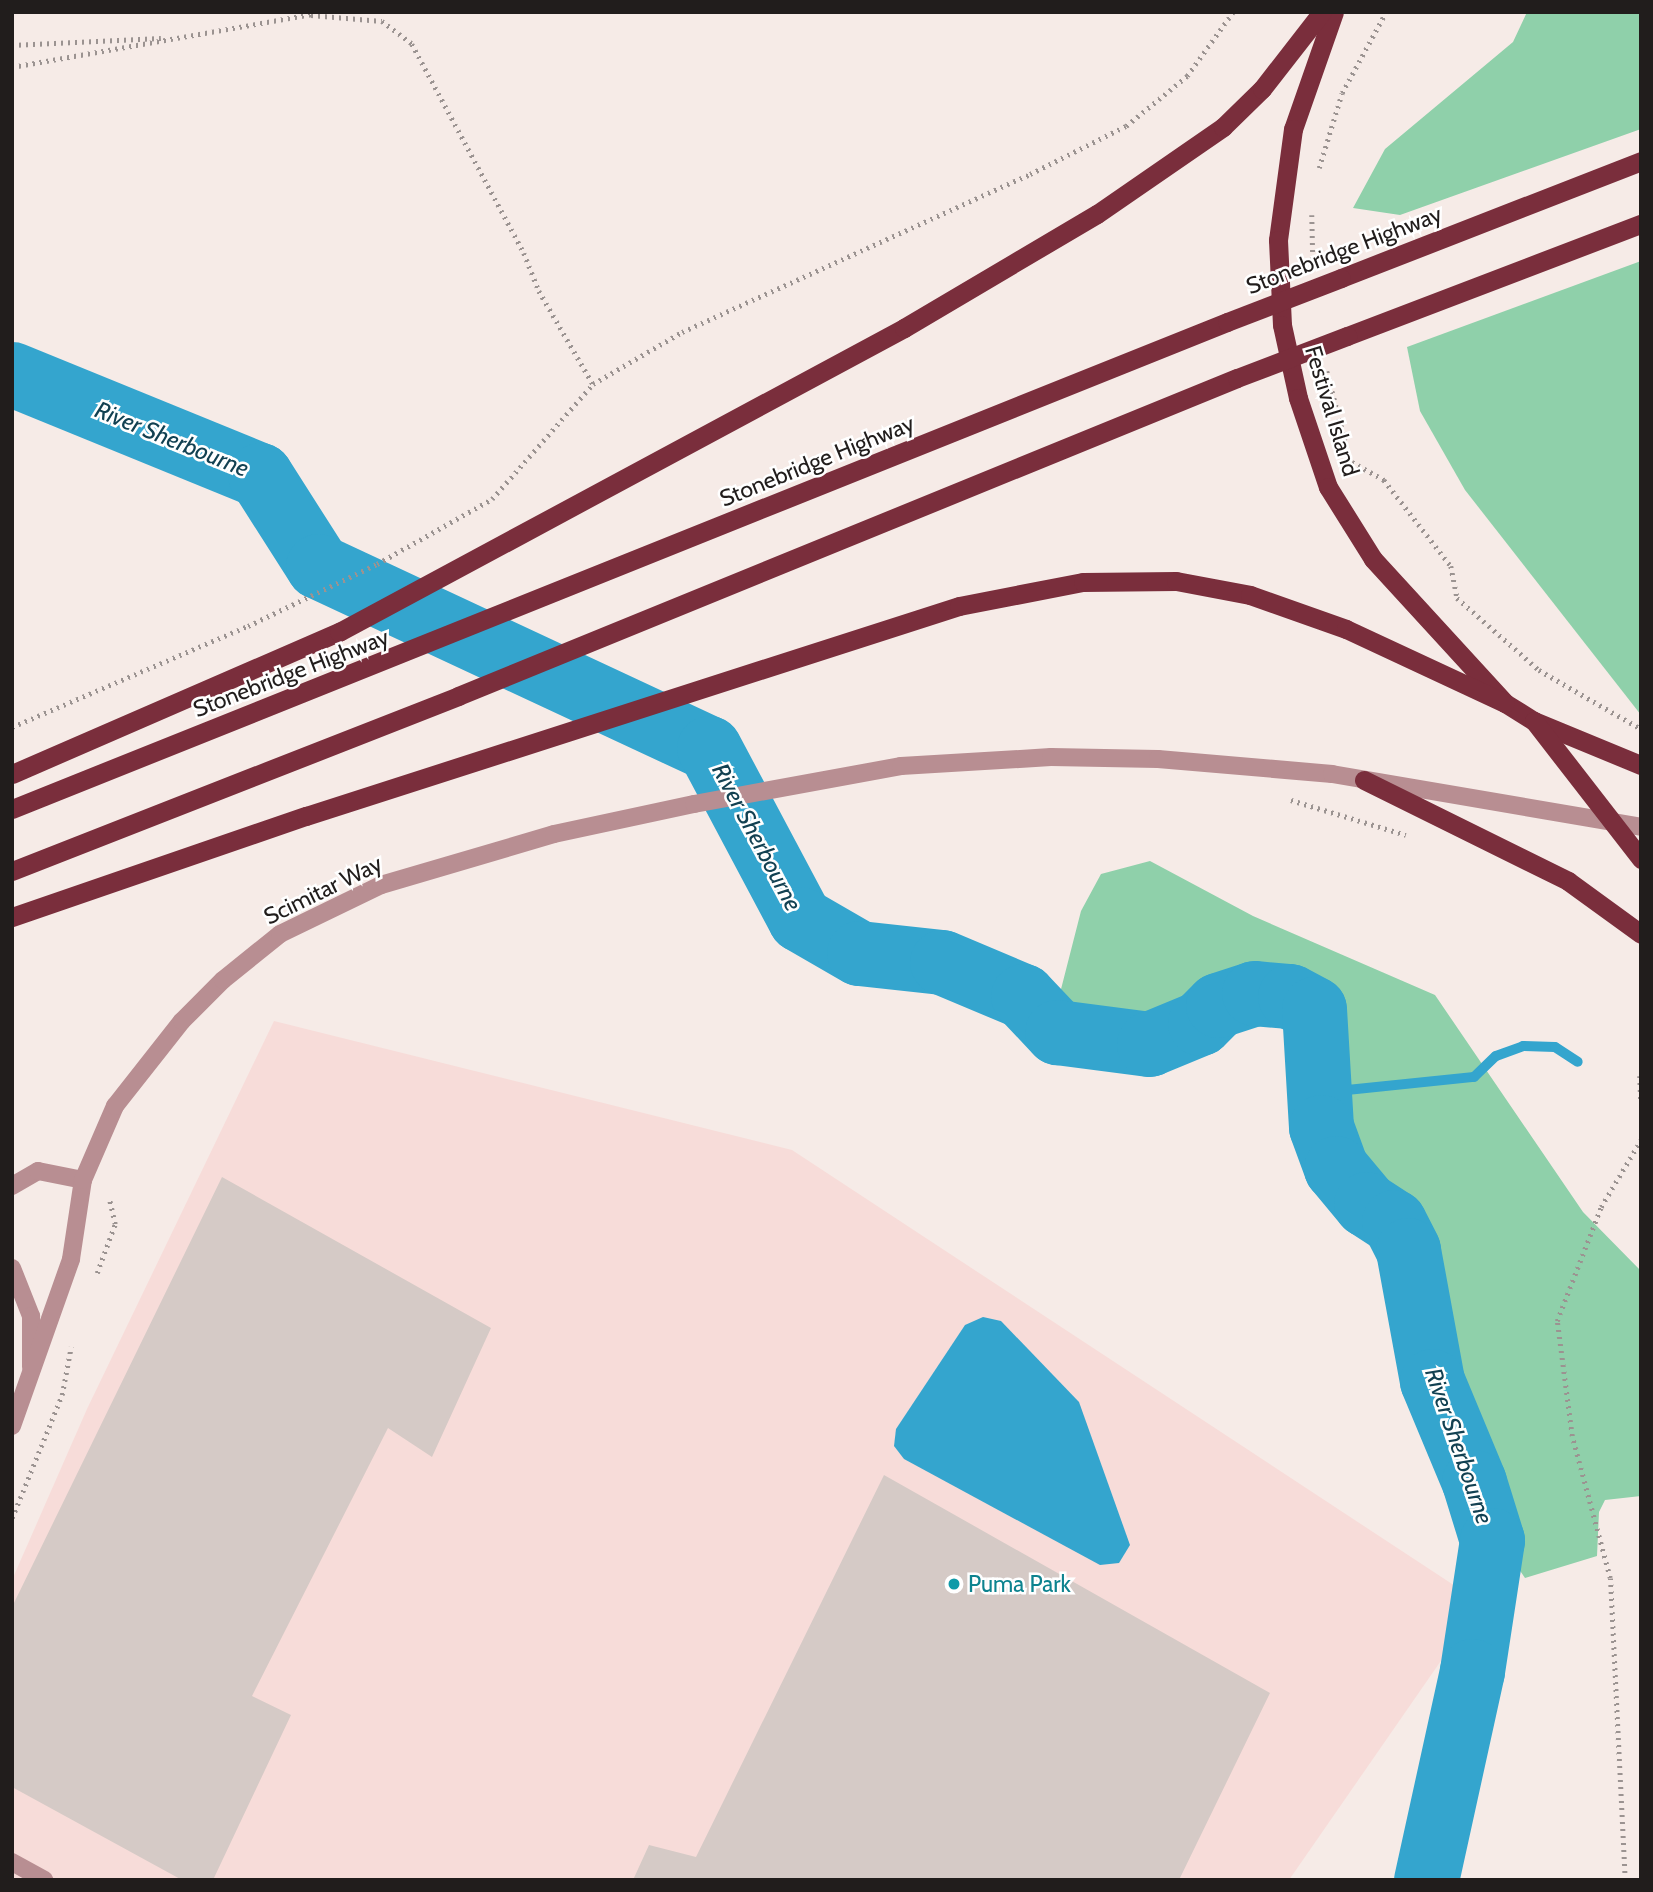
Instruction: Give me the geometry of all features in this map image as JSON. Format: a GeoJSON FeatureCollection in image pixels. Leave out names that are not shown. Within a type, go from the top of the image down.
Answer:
{"type":"FeatureCollection","features":[{"type":"Feature","properties":{"kind":"highway"},"geometry":{"type":"LineString","coordinates":[[12,774],[339,632],[443,580],[904,328],[1128,195],[1223,127],[1262,89],[1322,12]]}},
{"type":"Feature","properties":{"kind":"highway","name":"Festival Island"},"geometry":{"type":"LineString","coordinates":[[1334,12],[1293,130],[1278,240],[1282,325],[1298,398],[1328,487],[1358,537],[1505,703],[1534,721],[1641,765]]}},
{"type":"Feature","properties":{"kind":"highway","name":"Stonebridge Highway"},"geometry":{"type":"LineString","coordinates":[[12,809],[381,664],[1227,322],[1641,160]]}},
{"type":"Feature","properties":{"kind":"highway"},"geometry":{"type":"LineString","coordinates":[[12,871],[458,696],[1237,378],[1641,224]]}},
{"type":"Feature","properties":{"kind":"highway"},"geometry":{"type":"LineString","coordinates":[[12,917],[306,816],[571,733],[673,696],[959,606],[1083,582],[1176,581],[1250,595],[1302,612],[1505,703]]}},
{"type":"Feature","properties":{"kind":"highway"},"geometry":{"type":"LineString","coordinates":[[1534,721],[1641,859]]}},
{"type":"Feature","properties":{"kind":"highway"},"geometry":{"type":"LineString","coordinates":[[1364,780],[1568,881],[1641,934]]}},
{"type":"Feature","properties":{"kind":"street","name":"Scimitar Way"},"geometry":{"type":"LineString","coordinates":[[12,1426],[30,1384],[71,1259],[83,1180],[115,1106],[135,1077],[223,980],[280,934],[381,885],[554,834],[694,804],[901,766],[1051,757],[1171,760],[1364,780],[1641,827]]}},
{"type":"Feature","properties":{"kind":"street"},"geometry":{"type":"LineString","coordinates":[[12,1186],[38,1171],[83,1180]]}},
{"type":"Feature","properties":{"kind":"street","name":"Scimitar Way"},"geometry":{"type":"LineString","coordinates":[[12,1268],[31,1316],[30,1384]]}},
{"type":"Feature","properties":{"kind":"street"},"geometry":{"type":"LineString","coordinates":[[12,1862],[44,1880]]}},
{"type":"Feature","properties":{"kind":"path"},"geometry":{"type":"LineString","coordinates":[[382,12],[382,21]]}},
{"type":"Feature","properties":{"kind":"path"},"geometry":{"type":"LineString","coordinates":[[12,727],[269,616],[377,564],[492,499],[593,384],[682,332],[1030,174],[1126,126],[1187,76],[1233,12]]}},
{"type":"Feature","properties":{"kind":"path"},"geometry":{"type":"LineString","coordinates":[[1318,173],[1342,93],[1386,12]]}},
{"type":"Feature","properties":{"kind":"path"},"geometry":{"type":"LineString","coordinates":[[12,67],[313,14],[382,21],[412,44],[524,253],[538,291],[593,384]]}},
{"type":"Feature","properties":{"kind":"path"},"geometry":{"type":"LineString","coordinates":[[12,45],[190,36]]}},
{"type":"Feature","properties":{"kind":"path"},"geometry":{"type":"LineString","coordinates":[[1313,207],[1314,267]]}},
{"type":"Feature","properties":{"kind":"path"},"geometry":{"type":"LineString","coordinates":[[1325,360],[1353,465],[1384,480],[1451,566],[1457,598],[1539,670],[1574,694],[1641,729]]}},
{"type":"Feature","properties":{"kind":"path"},"geometry":{"type":"LineString","coordinates":[[1276,798],[1420,839]]}},
{"type":"Feature","properties":{"kind":"path"},"geometry":{"type":"LineString","coordinates":[[1640,1076],[1641,1103]]}},
{"type":"Feature","properties":{"kind":"path"},"geometry":{"type":"LineString","coordinates":[[1625,1880],[1610,1578],[1572,1436],[1557,1321],[1601,1207],[1641,1140]]}},
{"type":"Feature","properties":{"kind":"path"},"geometry":{"type":"LineString","coordinates":[[94,1279],[107,1255],[115,1224],[107,1190]]}},
{"type":"Feature","properties":{"kind":"path"},"geometry":{"type":"LineString","coordinates":[[12,1518],[62,1395],[73,1338]]}},
{"type":"Feature","properties":{"kind":"shaded area"},"geometry":{"type":"Polygon","coordinates":[[[274,1021],[792,1150],[1481,1603],[1289,1880],[12,1880],[12,1580],[87,1409],[274,1021]]]}},
{"type":"Feature","properties":{"kind":"green space"},"geometry":{"type":"Polygon","coordinates":[[[1527,12],[1641,12],[1641,129],[1400,215],[1353,208],[1385,149],[1513,42],[1527,12]]]}},
{"type":"Feature","properties":{"kind":"green space"},"geometry":{"type":"Polygon","coordinates":[[[1641,261],[1641,715],[1465,490],[1420,411],[1407,347],[1641,261]]]}},
{"type":"Feature","properties":{"kind":"green space"},"geometry":{"type":"Polygon","coordinates":[[[1150,861],[1253,916],[1435,995],[1583,1212],[1641,1271],[1641,1496],[1605,1500],[1599,1512],[1597,1556],[1525,1578],[1504,1547],[1489,1466],[1440,1334],[1433,1250],[1411,1207],[1364,1183],[1339,1146],[1335,1106],[1345,1036],[1339,1003],[1316,983],[1283,971],[1231,976],[1200,1007],[1146,1024],[1069,1019],[1059,997],[1081,911],[1101,874],[1150,861]]]}},
{"type":"Feature","properties":{"kind":"water"},"geometry":{"type":"Polygon","coordinates":[[[983,1317],[1001,1321],[1079,1402],[1130,1545],[1119,1563],[1100,1565],[904,1459],[894,1446],[896,1429],[965,1325],[983,1317]]]}},
{"type":"Feature","properties":{"kind":"building"},"geometry":{"type":"Polygon","coordinates":[[[222,1177],[491,1328],[432,1457],[388,1428],[252,1696],[291,1715],[213,1880],[182,1880],[12,1787],[12,1607],[222,1177]]]}},
{"type":"Feature","properties":{"kind":"building","name":"Puma Park"},"geometry":{"type":"Polygon","coordinates":[[[884,1475],[1270,1693],[1179,1880],[633,1880],[649,1845],[696,1857],[884,1475]]]}},
{"type":"Feature","properties":{"kind":"waterway","name":"River Sherbourne"},"geometry":{"type":"LineString","coordinates":[[12,374],[260,475],[318,566],[709,748],[800,919],[859,953],[942,962],[1023,996],[1057,1032],[1149,1044],[1200,1023],[1218,1005],[1254,993],[1290,996],[1314,1009],[1321,1127],[1336,1168],[1366,1204],[1394,1222],[1408,1250],[1432,1381],[1474,1482],[1492,1540],[1472,1671],[1426,1880]]}},
{"type":"Feature","properties":{"kind":"waterway"},"geometry":{"type":"LineString","coordinates":[[1318,1093],[1474,1077],[1496,1056],[1523,1046],[1555,1047],[1578,1062]]}},
{"type":"Feature","properties":{"kind":"place","name":"Puma Park"},"geometry":{"type":"Point","coordinates":[954,1584]}}]}
